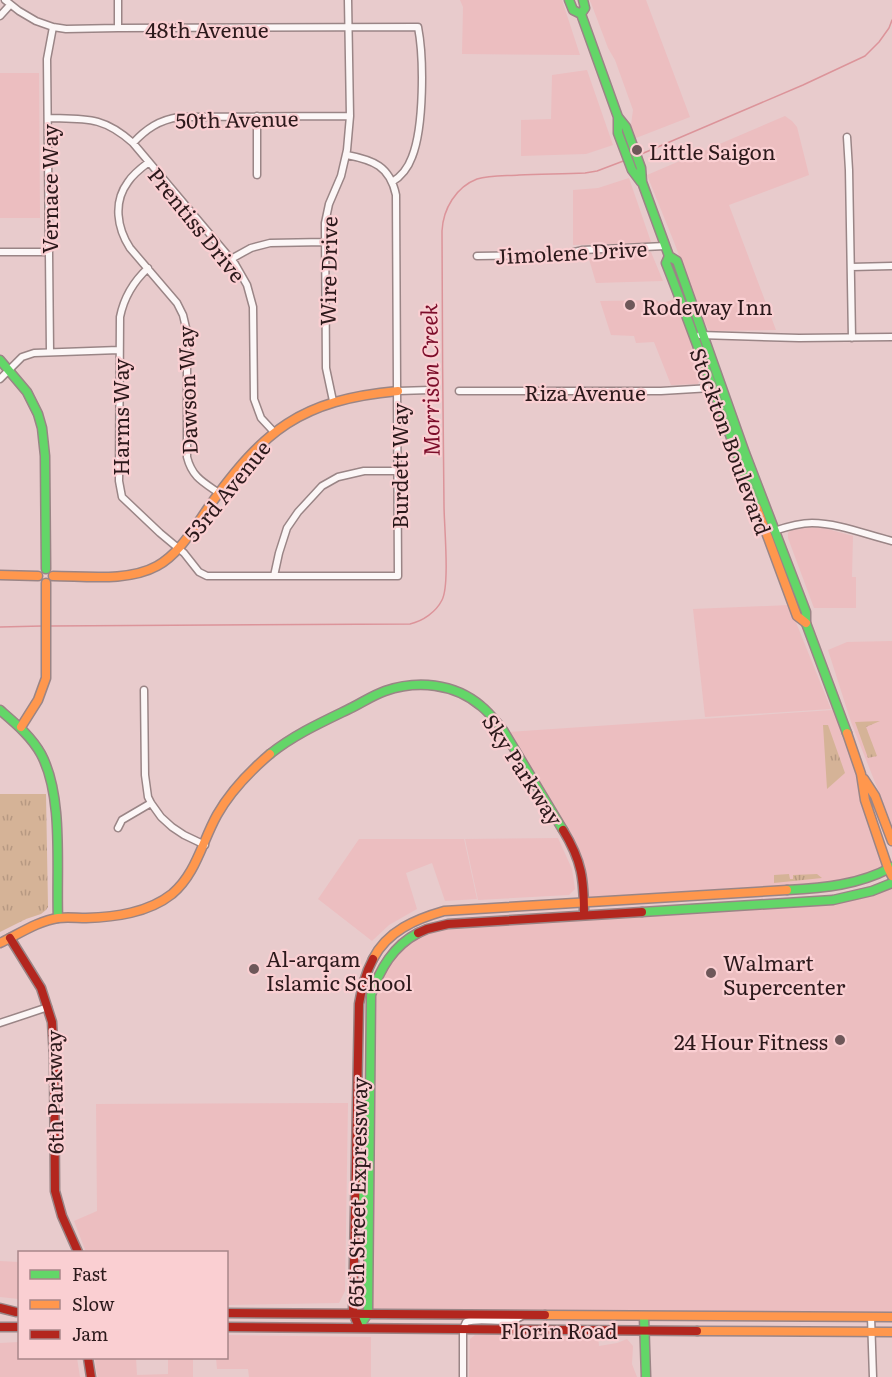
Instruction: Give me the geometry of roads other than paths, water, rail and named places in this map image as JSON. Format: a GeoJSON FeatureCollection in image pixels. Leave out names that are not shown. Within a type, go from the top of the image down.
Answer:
{"type":"FeatureCollection","features":[{"type":"Feature","properties":{"kind":"main road","name":"Stockton Boulevard"},"geometry":{"type":"LineString","coordinates":[[569,0],[573,10],[581,14],[618,117],[618,133],[629,148],[669,256],[677,261],[705,335],[745,453],[806,612],[806,622],[843,721],[861,774],[865,800],[891,870]]}},
{"type":"Feature","properties":{"kind":"main road","name":"Stockton Boulevard"},"geometry":{"type":"LineString","coordinates":[[581,14],[585,8],[582,0]]}},
{"type":"Feature","properties":{"kind":"main road","name":"Stockton Boulevard"},"geometry":{"type":"LineString","coordinates":[[669,256],[666,263],[694,334],[711,388],[797,616],[806,622]]}},
{"type":"Feature","properties":{"kind":"main road"},"geometry":{"type":"LineString","coordinates":[[0,360],[31,399],[38,414],[44,438],[46,569]]}},
{"type":"Feature","properties":{"kind":"main road"},"geometry":{"type":"LineString","coordinates":[[711,388],[721,383]]}},
{"type":"Feature","properties":{"kind":"main road","name":"53rd Avenue"},"geometry":{"type":"LineString","coordinates":[[53,576],[135,574],[155,567],[179,548],[241,465],[274,432],[309,411],[333,401],[363,394],[398,391]]}},
{"type":"Feature","properties":{"kind":"main road"},"geometry":{"type":"LineString","coordinates":[[748,485],[756,490],[768,525],[774,531]]}},
{"type":"Feature","properties":{"kind":"main road"},"geometry":{"type":"LineString","coordinates":[[38,576],[42,570],[46,569]]}},
{"type":"Feature","properties":{"kind":"main road"},"geometry":{"type":"LineString","coordinates":[[46,569],[52,572],[53,576],[51,581],[46,583]]}},
{"type":"Feature","properties":{"kind":"main road"},"geometry":{"type":"LineString","coordinates":[[0,575],[38,576]]}},
{"type":"Feature","properties":{"kind":"main road"},"geometry":{"type":"LineString","coordinates":[[38,576],[42,582],[46,583]]}},
{"type":"Feature","properties":{"kind":"main road"},"geometry":{"type":"LineString","coordinates":[[21,727],[40,699],[46,683],[46,583]]}},
{"type":"Feature","properties":{"kind":"main road","name":"Sky Parkway"},"geometry":{"type":"LineString","coordinates":[[0,943],[37,925],[58,918],[118,916],[133,913],[160,902],[183,884],[193,870],[216,818],[233,792],[260,762],[291,738],[387,690],[406,685],[426,684],[464,695],[478,703],[503,730],[571,843],[582,872],[584,915]]}},
{"type":"Feature","properties":{"kind":"main road"},"geometry":{"type":"LineString","coordinates":[[0,710],[21,727],[37,748],[49,771],[55,796],[58,918]]}},
{"type":"Feature","properties":{"kind":"main road","name":"Stockton Boulevard"},"geometry":{"type":"LineString","coordinates":[[861,774],[875,796],[892,841]]}},
{"type":"Feature","properties":{"kind":"main road","name":"65th Street Expressway"},"geometry":{"type":"LineString","coordinates":[[359,1327],[353,1313],[358,1011],[367,969],[377,951],[398,930],[422,917],[444,910],[799,890],[860,881],[891,870]]}},
{"type":"Feature","properties":{"kind":"main road","name":"65th Street Expressway"},"geometry":{"type":"LineString","coordinates":[[359,1327],[368,1313],[371,995],[380,971],[393,951],[425,930],[448,924],[844,898],[892,883]]}},
{"type":"Feature","properties":{"kind":"main road"},"geometry":{"type":"LineString","coordinates":[[752,904],[752,898],[785,895],[799,890]]}},
{"type":"Feature","properties":{"kind":"main road"},"geometry":{"type":"LineString","coordinates":[[698,908],[710,901],[740,898],[742,894]]}},
{"type":"Feature","properties":{"kind":"main road","name":"6th Parkway"},"geometry":{"type":"LineString","coordinates":[[10,938],[41,988],[52,1022],[55,1191],[62,1216],[78,1251]]}},
{"type":"Feature","properties":{"kind":"main road"},"geometry":{"type":"LineString","coordinates":[[357,1072],[370,1094]]}},
{"type":"Feature","properties":{"kind":"main road"},"geometry":{"type":"LineString","coordinates":[[357,1093],[370,1111]]}},
{"type":"Feature","properties":{"kind":"main road"},"geometry":{"type":"LineString","coordinates":[[356,1148],[361,1161],[361,1184],[369,1195]]}},
{"type":"Feature","properties":{"kind":"main road"},"geometry":{"type":"LineString","coordinates":[[355,1188],[362,1201],[362,1220],[368,1231]]}},
{"type":"Feature","properties":{"kind":"main road"},"geometry":{"type":"LineString","coordinates":[[0,1310],[18,1312]]}},
{"type":"Feature","properties":{"kind":"main road","name":"Florin Road"},"geometry":{"type":"LineString","coordinates":[[228,1313],[892,1317]]}},
{"type":"Feature","properties":{"kind":"main road"},"geometry":{"type":"LineString","coordinates":[[644,1317],[646,1377]]}},
{"type":"Feature","properties":{"kind":"main road"},"geometry":{"type":"LineString","coordinates":[[0,1327],[18,1327]]}},
{"type":"Feature","properties":{"kind":"main road","name":"Florin Road"},"geometry":{"type":"LineString","coordinates":[[228,1327],[892,1332]]}},
{"type":"Feature","properties":{"kind":"main road"},"geometry":{"type":"LineString","coordinates":[[88,1359],[92,1377]]}},
{"type":"Feature","properties":{"kind":"street"},"geometry":{"type":"LineString","coordinates":[[118,0],[118,28]]}},
{"type":"Feature","properties":{"kind":"street","name":"Wire Drive"},"geometry":{"type":"LineString","coordinates":[[333,401],[326,368],[325,223],[327,210],[341,176],[346,155],[350,116],[348,0]]}},
{"type":"Feature","properties":{"kind":"street"},"geometry":{"type":"LineString","coordinates":[[0,16],[7,2]]}},
{"type":"Feature","properties":{"kind":"street","name":"48th Avenue"},"geometry":{"type":"LineString","coordinates":[[7,2],[30,18],[53,27],[73,29],[418,27],[421,44],[421,99],[418,140],[408,167],[400,177],[392,182]]}},
{"type":"Feature","properties":{"kind":"street","name":"Vernace Way"},"geometry":{"type":"LineString","coordinates":[[50,351],[47,59],[53,27]]}},
{"type":"Feature","properties":{"kind":"street"},"geometry":{"type":"LineString","coordinates":[[257,116],[257,175]]}},
{"type":"Feature","properties":{"kind":"street","name":"50th Avenue"},"geometry":{"type":"LineString","coordinates":[[133,142],[153,126],[172,118],[350,116]]}},
{"type":"Feature","properties":{"kind":"street","name":"Prentiss Drive"},"geometry":{"type":"LineString","coordinates":[[48,118],[98,121],[114,127],[133,142],[240,271],[247,285],[253,307],[256,406],[261,417],[274,432]]}},
{"type":"Feature","properties":{"kind":"street"},"geometry":{"type":"LineString","coordinates":[[847,136],[852,338]]}},
{"type":"Feature","properties":{"kind":"street"},"geometry":{"type":"LineString","coordinates":[[346,155],[374,162],[384,170],[392,182]]}},
{"type":"Feature","properties":{"kind":"street","name":"Dawson Way"},"geometry":{"type":"LineString","coordinates":[[149,162],[136,172],[120,196],[119,224],[126,242],[177,303],[183,315],[187,332],[189,464],[195,476],[219,493]]}},
{"type":"Feature","properties":{"kind":"street","name":"Burdett Way"},"geometry":{"type":"LineString","coordinates":[[179,548],[199,572],[207,576],[398,576],[396,195],[392,182]]}},
{"type":"Feature","properties":{"kind":"street"},"geometry":{"type":"LineString","coordinates":[[231,259],[251,248],[270,243],[325,242]]}},
{"type":"Feature","properties":{"kind":"street","name":"Jimolene Drive"},"geometry":{"type":"LineString","coordinates":[[477,256],[562,255],[583,250],[665,246]]}},
{"type":"Feature","properties":{"kind":"street"},"geometry":{"type":"LineString","coordinates":[[0,252],[48,252]]}},
{"type":"Feature","properties":{"kind":"street"},"geometry":{"type":"LineString","coordinates":[[851,267],[892,266]]}},
{"type":"Feature","properties":{"kind":"street","name":"Harms Way"},"geometry":{"type":"LineString","coordinates":[[148,268],[135,282],[123,304],[120,317],[119,469],[121,494],[160,533],[179,548]]}},
{"type":"Feature","properties":{"kind":"street"},"geometry":{"type":"LineString","coordinates":[[694,334],[799,338],[892,338]]}},
{"type":"Feature","properties":{"kind":"street"},"geometry":{"type":"LineString","coordinates":[[0,379],[22,357],[34,353],[119,351]]}},
{"type":"Feature","properties":{"kind":"street","name":"Riza Avenue"},"geometry":{"type":"LineString","coordinates":[[459,391],[662,391],[711,388]]}},
{"type":"Feature","properties":{"kind":"street"},"geometry":{"type":"LineString","coordinates":[[398,391],[430,390]]}},
{"type":"Feature","properties":{"kind":"street"},"geometry":{"type":"LineString","coordinates":[[274,576],[287,528],[322,486],[338,477],[363,471],[398,471]]}},
{"type":"Feature","properties":{"kind":"street"},"geometry":{"type":"LineString","coordinates":[[774,531],[813,523],[830,525],[892,541]]}},
{"type":"Feature","properties":{"kind":"street"},"geometry":{"type":"LineString","coordinates":[[144,690],[145,782],[151,803],[172,827],[205,845]]}},
{"type":"Feature","properties":{"kind":"street"},"geometry":{"type":"LineString","coordinates":[[118,828],[122,820],[151,803]]}},
{"type":"Feature","properties":{"kind":"street"},"geometry":{"type":"LineString","coordinates":[[0,1023],[48,1007]]}},
{"type":"Feature","properties":{"kind":"street"},"geometry":{"type":"LineString","coordinates":[[463,1377],[464,1325],[469,1320],[516,1320],[523,1315]]}},
{"type":"Feature","properties":{"kind":"street"},"geometry":{"type":"LineString","coordinates":[[871,1317],[873,1377]]}},
{"type":"Feature","properties":{"kind":"waterway","name":"Morrison Creek"},"geometry":{"type":"LineString","coordinates":[[639,155],[865,56],[879,42],[892,20]]}},
{"type":"Feature","properties":{"kind":"waterway","name":"Morrison Creek"},"geometry":{"type":"LineString","coordinates":[[50,626],[410,624],[429,615],[442,600],[446,582],[442,231],[448,207],[463,187],[477,179],[498,176],[585,173],[626,160]]}},
{"type":"Feature","properties":{"kind":"waterway","name":"Morrison Creek"},"geometry":{"type":"LineString","coordinates":[[0,627],[42,626]]}},
{"type":"Feature","properties":{"kind":"place","name":"Little Saigon"},"geometry":{"type":"Point","coordinates":[637,150]}},
{"type":"Feature","properties":{"kind":"place","name":"Rodeway Inn"},"geometry":{"type":"Point","coordinates":[630,305]}},
{"type":"Feature","properties":{"kind":"place","name":"Al-arqam Islamic School"},"geometry":{"type":"Point","coordinates":[254,969]}},
{"type":"Feature","properties":{"kind":"place","name":"Walmart Supercenter"},"geometry":{"type":"Point","coordinates":[711,973]}},
{"type":"Feature","properties":{"kind":"place","name":"24 Hour Fitness"},"geometry":{"type":"Point","coordinates":[840,1040]}}]}
